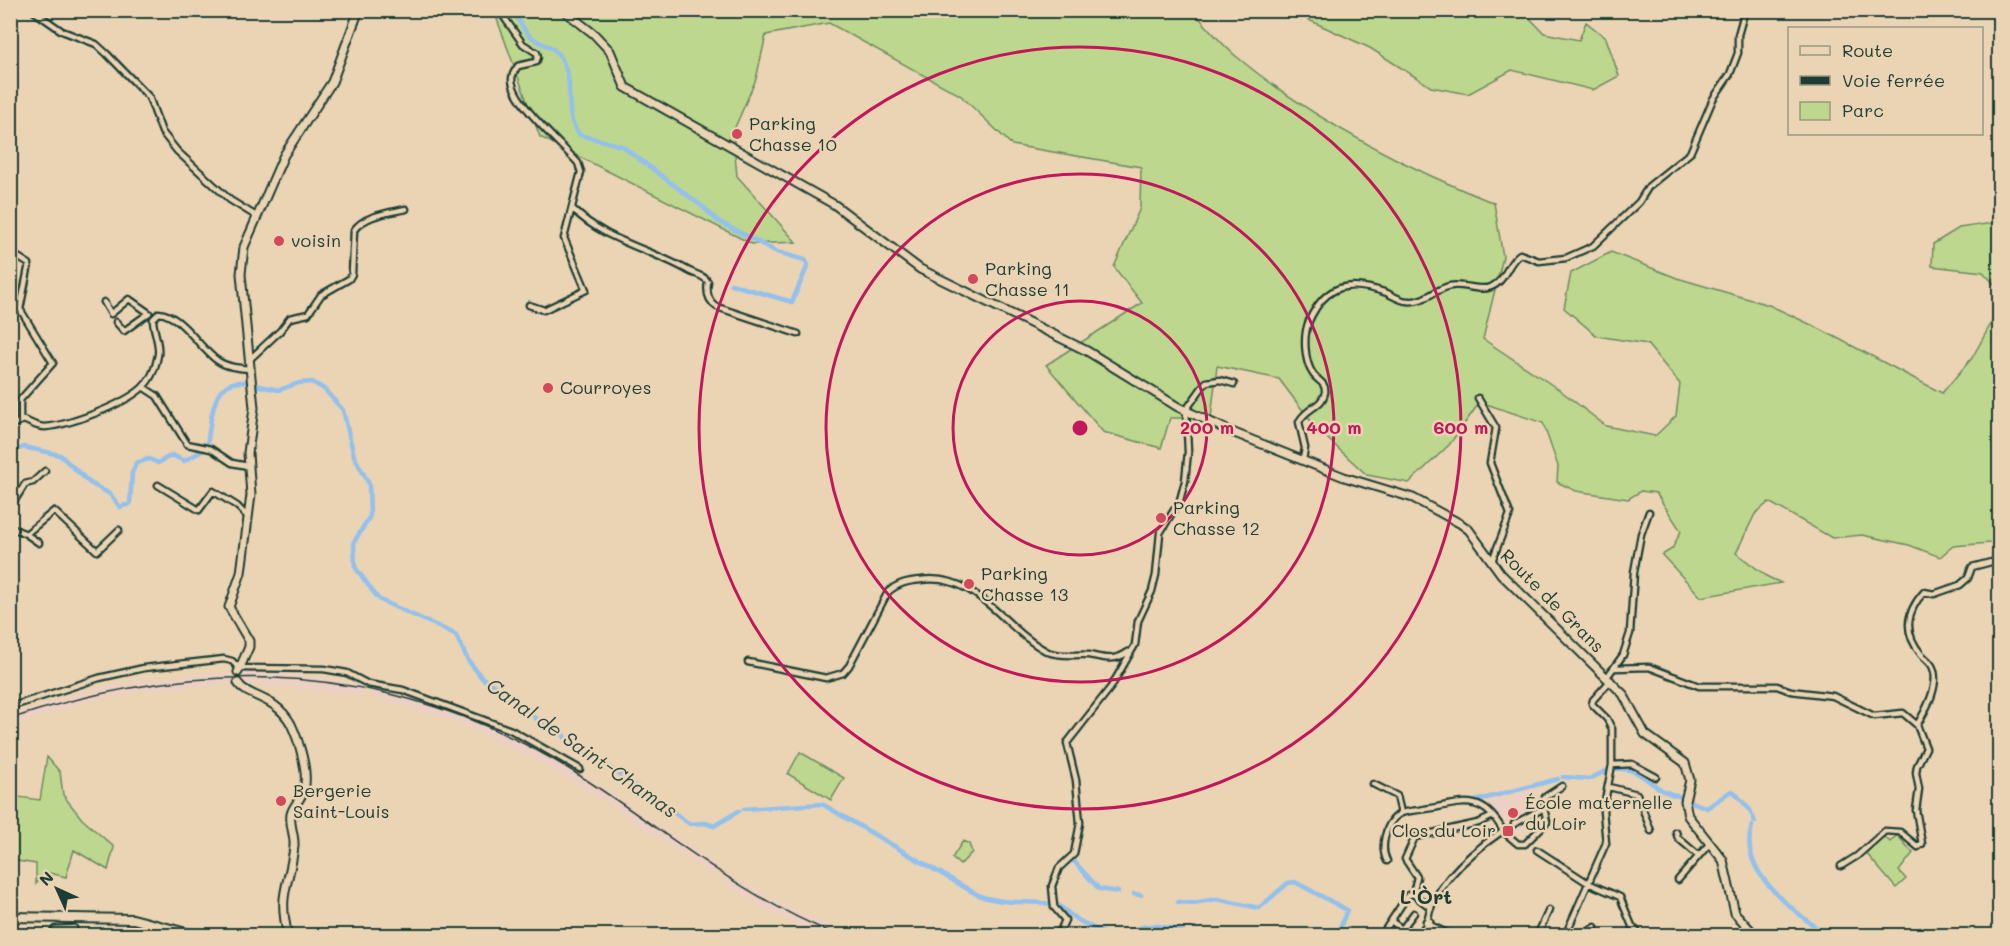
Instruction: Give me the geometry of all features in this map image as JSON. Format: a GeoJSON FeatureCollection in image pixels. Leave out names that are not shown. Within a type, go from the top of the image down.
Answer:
{"type":"FeatureCollection","features":[{"type":"Feature","properties":{"kind":"main road"},"geometry":{"type":"LineString","coordinates":[[10,917],[133,919],[198,936]]}},
{"type":"Feature","properties":{"kind":"street"},"geometry":{"type":"LineString","coordinates":[[32,10],[63,30],[96,44],[108,54],[149,97],[162,132],[177,151],[218,191],[256,216]]}},
{"type":"Feature","properties":{"kind":"street"},"geometry":{"type":"LineString","coordinates":[[238,670],[249,647],[249,641],[229,607],[241,573],[251,495],[248,466],[254,408],[241,274],[244,247],[284,154],[332,82],[359,10]]}},
{"type":"Feature","properties":{"kind":"street"},"geometry":{"type":"LineString","coordinates":[[499,10],[523,44],[537,53],[538,57],[536,62],[518,66],[512,78],[514,88],[522,102],[581,169],[582,178],[564,238],[586,290],[544,310],[529,305]]}},
{"type":"Feature","properties":{"kind":"street","name":"Route de Grans"},"geometry":{"type":"LineString","coordinates":[[563,10],[594,34],[610,51],[625,87],[835,205],[865,225],[899,255],[921,269],[1087,351],[1186,410],[1344,477],[1393,490],[1433,507],[1469,530],[1491,564],[1623,694],[1645,734],[1685,763],[1690,780],[1685,808],[1725,866],[1735,913],[1756,936]]}},
{"type":"Feature","properties":{"kind":"street"},"geometry":{"type":"LineString","coordinates":[[1303,460],[1305,448],[1299,422],[1307,410],[1322,400],[1325,392],[1324,385],[1311,373],[1304,336],[1320,302],[1334,289],[1348,285],[1366,286],[1407,302],[1420,300],[1440,289],[1454,285],[1489,288],[1501,282],[1514,257],[1520,254],[1539,261],[1566,258],[1593,246],[1639,202],[1649,186],[1690,153],[1713,99],[1730,74],[1738,53],[1738,35],[1745,10]]}},
{"type":"Feature","properties":{"kind":"street"},"geometry":{"type":"LineString","coordinates":[[249,360],[280,331],[290,318],[308,314],[321,295],[349,279],[352,274],[354,230],[358,224],[373,217],[405,209]]}},
{"type":"Feature","properties":{"kind":"street"},"geometry":{"type":"LineString","coordinates":[[573,209],[587,223],[600,231],[667,258],[703,276],[708,282],[707,293],[711,303],[717,307],[798,334]]}},
{"type":"Feature","properties":{"kind":"street"},"geometry":{"type":"LineString","coordinates":[[10,252],[29,264],[20,309],[53,363],[16,407],[20,421]]}},
{"type":"Feature","properties":{"kind":"street"},"geometry":{"type":"LineString","coordinates":[[104,302],[111,314],[128,299],[149,313],[124,331],[116,322]]}},
{"type":"Feature","properties":{"kind":"street"},"geometry":{"type":"LineString","coordinates":[[10,426],[20,421],[45,427],[81,418],[143,387],[150,378],[158,355],[153,319],[159,313],[174,320],[217,360],[232,367],[250,369]]}},
{"type":"Feature","properties":{"kind":"street"},"geometry":{"type":"LineString","coordinates":[[1058,936],[1065,920],[1054,907],[1052,886],[1059,868],[1074,854],[1080,823],[1076,780],[1067,743],[1112,687],[1134,645],[1140,615],[1152,591],[1160,533],[1180,500],[1185,481],[1188,452],[1186,410],[1206,382],[1220,380],[1234,384]]}},
{"type":"Feature","properties":{"kind":"street"},"geometry":{"type":"LineString","coordinates":[[143,387],[157,396],[187,444],[211,449],[232,463],[248,466]]}},
{"type":"Feature","properties":{"kind":"street"},"geometry":{"type":"LineString","coordinates":[[1478,398],[1498,432],[1490,463],[1510,514],[1491,564]]}},
{"type":"Feature","properties":{"kind":"street"},"geometry":{"type":"LineString","coordinates":[[10,508],[26,484],[33,482],[45,471]]}},
{"type":"Feature","properties":{"kind":"street"},"geometry":{"type":"LineString","coordinates":[[158,485],[199,510],[213,491],[237,506],[248,517]]}},
{"type":"Feature","properties":{"kind":"street"},"geometry":{"type":"LineString","coordinates":[[26,534],[53,511],[95,550],[119,530]]}},
{"type":"Feature","properties":{"kind":"street"},"geometry":{"type":"LineString","coordinates":[[1565,936],[1606,843],[1604,812],[1612,765],[1612,729],[1592,704],[1623,655],[1630,633],[1634,572],[1641,534],[1649,512]]}},
{"type":"Feature","properties":{"kind":"street"},"geometry":{"type":"LineString","coordinates":[[10,527],[39,543]]}},
{"type":"Feature","properties":{"kind":"street"},"geometry":{"type":"LineString","coordinates":[[1917,725],[1934,685],[1934,669],[1918,651],[1908,632],[1910,615],[1924,592],[1934,594],[1960,585],[1968,578],[1972,567],[1995,561],[1998,545]]}},
{"type":"Feature","properties":{"kind":"street"},"geometry":{"type":"LineString","coordinates":[[748,662],[836,678],[849,666],[888,592],[895,585],[909,581],[935,579],[949,581],[988,601],[1028,637],[1053,654],[1074,653],[1112,660],[1130,650]]}},
{"type":"Feature","properties":{"kind":"street"},"geometry":{"type":"LineString","coordinates":[[10,707],[99,678],[144,668],[224,659],[232,661],[238,670]]}},
{"type":"Feature","properties":{"kind":"street"},"geometry":{"type":"LineString","coordinates":[[1615,668],[1649,667],[1700,686],[1777,686],[1791,691],[1833,696],[1874,716],[1903,713],[1917,725],[1926,748],[1916,773],[1919,789],[1916,810],[1922,844],[1918,847],[1900,832],[1885,831],[1857,856],[1841,866]]}},
{"type":"Feature","properties":{"kind":"street"},"geometry":{"type":"LineString","coordinates":[[238,670],[324,669],[347,673],[368,684],[403,690],[511,730],[580,769]]}},
{"type":"Feature","properties":{"kind":"street"},"geometry":{"type":"LineString","coordinates":[[238,684],[244,690],[270,701],[287,717],[294,733],[305,774],[304,790],[291,814],[294,846],[282,898],[288,936]]}},
{"type":"Feature","properties":{"kind":"street"},"geometry":{"type":"LineString","coordinates":[[1612,765],[1632,764],[1656,777]]}},
{"type":"Feature","properties":{"kind":"street"},"geometry":{"type":"LineString","coordinates":[[1373,784],[1397,796],[1401,813]]}},
{"type":"Feature","properties":{"kind":"street"},"geometry":{"type":"LineString","coordinates":[[1387,861],[1382,849],[1384,840],[1394,819],[1401,813],[1461,802],[1477,804],[1489,810],[1503,831],[1518,844],[1525,844],[1547,822],[1544,808],[1545,797],[1562,786]]}},
{"type":"Feature","properties":{"kind":"street"},"geometry":{"type":"LineString","coordinates":[[1609,787],[1637,794],[1642,800],[1651,831]]}},
{"type":"Feature","properties":{"kind":"street"},"geometry":{"type":"LineString","coordinates":[[1514,824],[1544,808]]}},
{"type":"Feature","properties":{"kind":"street"},"geometry":{"type":"LineString","coordinates":[[1413,894],[1417,878],[1405,859],[1415,837],[1460,827],[1493,816]]}},
{"type":"Feature","properties":{"kind":"street"},"geometry":{"type":"LineString","coordinates":[[1418,936],[1428,924],[1431,908],[1464,862],[1503,831]]}},
{"type":"Feature","properties":{"kind":"street"},"geometry":{"type":"LineString","coordinates":[[1676,832],[1678,838],[1698,855]]}},
{"type":"Feature","properties":{"kind":"street"},"geometry":{"type":"LineString","coordinates":[[1678,880],[1710,843]]}},
{"type":"Feature","properties":{"kind":"street"},"geometry":{"type":"LineString","coordinates":[[1538,850],[1588,883],[1622,899],[1632,926],[1641,936]]}},
{"type":"Feature","properties":{"kind":"street"},"geometry":{"type":"LineString","coordinates":[[1413,894],[1431,908]]}},
{"type":"Feature","properties":{"kind":"street"},"geometry":{"type":"LineString","coordinates":[[1381,936],[1406,897],[1413,894]]}},
{"type":"Feature","properties":{"kind":"street"},"geometry":{"type":"LineString","coordinates":[[1537,936],[1549,910]]}},
{"type":"Feature","properties":{"kind":"street"},"geometry":{"type":"LineString","coordinates":[[1391,921],[1402,929],[1414,913]]}},
{"type":"Feature","properties":{"kind":"street"},"geometry":{"type":"LineString","coordinates":[[1428,924],[1453,936]]}},
{"type":"Feature","properties":{"kind":"street"},"geometry":{"type":"LineString","coordinates":[[1578,936],[1595,927]]}},
{"type":"Feature","properties":{"kind":"street"},"geometry":{"type":"LineString","coordinates":[[50,936],[55,929],[74,928]]}},
{"type":"Feature","properties":{"kind":"street"},"geometry":{"type":"LineString","coordinates":[[1542,928],[1542,936]]}},
{"type":"Feature","properties":{"kind":"shaded area"},"geometry":{"type":"Polygon","coordinates":[[[243,671],[322,678],[365,685],[362,696],[242,683],[243,671]]]}},
{"type":"Feature","properties":{"kind":"shaded area"},"geometry":{"type":"Polygon","coordinates":[[[233,672],[232,684],[140,691],[91,701],[11,726],[11,716],[69,696],[112,685],[160,677],[233,672]]]}},
{"type":"Feature","properties":{"kind":"shaded area"},"geometry":{"type":"Polygon","coordinates":[[[370,687],[463,714],[551,754],[720,867],[713,876],[607,803],[532,758],[453,721],[369,696],[370,687]]]}},
{"type":"Feature","properties":{"kind":"shaded area","name":"École maternelle du Loir"},"geometry":{"type":"Polygon","coordinates":[[[1534,789],[1542,804],[1519,820],[1524,828],[1516,834],[1489,806],[1493,799],[1504,796],[1509,801],[1523,792],[1534,789]]]}},
{"type":"Feature","properties":{"kind":"shaded area"},"geometry":{"type":"Polygon","coordinates":[[[727,873],[793,910],[854,935],[821,935],[768,911],[719,879],[727,873]]]}},
{"type":"Feature","properties":{"kind":"green space"},"geometry":{"type":"Polygon","coordinates":[[[494,11],[1193,11],[1237,57],[1296,101],[1360,140],[1426,174],[1494,203],[1503,257],[1483,339],[1561,391],[1606,426],[1655,436],[1676,416],[1680,384],[1647,344],[1597,336],[1564,308],[1571,273],[1611,252],[1677,278],[1769,305],[1942,393],[1972,358],[1999,309],[1999,533],[1990,543],[1953,546],[1940,557],[1909,545],[1862,535],[1832,538],[1769,502],[1755,514],[1736,553],[1768,577],[1781,583],[1701,597],[1662,555],[1672,549],[1681,531],[1656,493],[1641,491],[1628,499],[1576,491],[1557,482],[1558,466],[1543,423],[1480,402],[1449,445],[1409,483],[1367,475],[1316,428],[1279,379],[1217,366],[1211,418],[1170,418],[1161,448],[1103,432],[1046,365],[1142,303],[1114,267],[1140,208],[1141,167],[1012,145],[960,95],[829,23],[766,35],[756,79],[733,132],[737,176],[796,242],[752,244],[540,137],[494,11]]]}},
{"type":"Feature","properties":{"kind":"green space"},"geometry":{"type":"Polygon","coordinates":[[[1293,11],[1523,11],[1544,33],[1579,40],[1586,22],[1606,38],[1619,76],[1593,90],[1512,70],[1468,94],[1431,87],[1370,48],[1293,11]]]}},
{"type":"Feature","properties":{"kind":"green space"},"geometry":{"type":"Polygon","coordinates":[[[1999,222],[1999,289],[1983,272],[1932,266],[1933,244],[1959,228],[1999,222]]]}},
{"type":"Feature","properties":{"kind":"green space"},"geometry":{"type":"Polygon","coordinates":[[[800,752],[844,778],[831,800],[788,774],[800,752]]]}},
{"type":"Feature","properties":{"kind":"green space"},"geometry":{"type":"Polygon","coordinates":[[[47,757],[60,772],[63,795],[82,819],[114,847],[108,870],[74,850],[66,877],[46,872],[36,884],[36,864],[11,860],[11,796],[40,800],[47,757]]]}},
{"type":"Feature","properties":{"kind":"green space"},"geometry":{"type":"Polygon","coordinates":[[[1897,835],[1913,853],[1899,871],[1906,879],[1896,888],[1866,853],[1884,836],[1890,842],[1897,835]]]}},
{"type":"Feature","properties":{"kind":"green space"},"geometry":{"type":"Polygon","coordinates":[[[963,841],[969,844],[972,852],[960,865],[952,858],[963,841]]]}},
{"type":"Feature","properties":{"kind":"waterway"},"geometry":{"type":"LineString","coordinates":[[511,10],[528,34],[558,53],[568,75],[571,119],[580,135],[622,146],[718,221],[777,252],[805,260],[808,265],[792,302],[731,284]]}},
{"type":"Feature","properties":{"kind":"waterway","name":"Canal de Saint-Chamas"},"geometry":{"type":"LineString","coordinates":[[207,445],[212,411],[220,392],[236,382],[249,383]]}},
{"type":"Feature","properties":{"kind":"waterway","name":"Canal de Saint-Chamas"},"geometry":{"type":"LineString","coordinates":[[255,385],[279,390],[299,383],[312,382],[324,389],[343,410],[354,456],[369,484],[370,516],[354,542],[355,567],[377,597]]}},
{"type":"Feature","properties":{"kind":"waterway","name":"Canal de Saint-Chamas"},"geometry":{"type":"LineString","coordinates":[[10,452],[24,447],[60,455],[90,483],[110,494],[120,507],[130,504],[132,473],[136,463],[149,459],[158,463],[172,455],[184,461],[202,451]]}},
{"type":"Feature","properties":{"kind":"waterway","name":"Canal de Saint-Chamas"},"geometry":{"type":"LineString","coordinates":[[380,600],[455,634],[468,660],[482,678],[503,691],[551,731],[562,734],[573,746],[593,756],[690,824],[705,823],[714,826],[739,811]]}},
{"type":"Feature","properties":{"kind":"waterway"},"geometry":{"type":"LineString","coordinates":[[1615,769],[1634,771],[1664,791],[1682,797]]}},
{"type":"Feature","properties":{"kind":"waterway"},"geometry":{"type":"LineString","coordinates":[[1563,777],[1589,779],[1608,770]]}},
{"type":"Feature","properties":{"kind":"waterway"},"geometry":{"type":"LineString","coordinates":[[1475,801],[1558,779]]}},
{"type":"Feature","properties":{"kind":"waterway"},"geometry":{"type":"LineString","coordinates":[[1689,801],[1707,808],[1731,791],[1750,810],[1755,822]]}},
{"type":"Feature","properties":{"kind":"waterway","name":"Canal de Saint-Chamas"},"geometry":{"type":"LineString","coordinates":[[744,809],[822,804],[978,895],[1004,901],[1051,904]]}},
{"type":"Feature","properties":{"kind":"waterway"},"geometry":{"type":"LineString","coordinates":[[1752,826],[1749,843],[1760,875],[1785,902],[1826,936]]}},
{"type":"Feature","properties":{"kind":"waterway"},"geometry":{"type":"LineString","coordinates":[[1072,859],[1099,889],[1118,892]]}},
{"type":"Feature","properties":{"kind":"waterway"},"geometry":{"type":"LineString","coordinates":[[1178,902],[1193,903],[1217,899],[1259,908],[1288,883],[1295,882],[1347,910],[1337,936]]}},
{"type":"Feature","properties":{"kind":"waterway"},"geometry":{"type":"LineString","coordinates":[[1134,894],[1141,895]]}},
{"type":"Feature","properties":{"kind":"waterway"},"geometry":{"type":"LineString","coordinates":[[1058,905],[1076,919],[1109,936]]}},
{"type":"Feature","properties":{"kind":"waterway"},"geometry":{"type":"LineString","coordinates":[[1124,936],[1140,927],[1149,926],[1175,929],[1192,936]]}},
{"type":"Feature","properties":{"kind":"railway"},"geometry":{"type":"LineString","coordinates":[[10,719],[83,698],[156,684],[227,678],[299,679],[369,689],[439,708],[507,735],[574,772],[703,861],[769,902],[840,936]]}},
{"type":"Feature","properties":{"kind":"place","name":"Parking Chasse 10"},"geometry":{"type":"Point","coordinates":[737,134]}},
{"type":"Feature","properties":{"kind":"place","name":"voisin"},"geometry":{"type":"Point","coordinates":[279,241]}},
{"type":"Feature","properties":{"kind":"place","name":"Parking Chasse 11"},"geometry":{"type":"Point","coordinates":[973,279]}},
{"type":"Feature","properties":{"kind":"place","name":"Courroyes"},"geometry":{"type":"Point","coordinates":[548,388]}},
{"type":"Feature","properties":{"kind":"place","name":"Parking Chasse 12"},"geometry":{"type":"Point","coordinates":[1161,518]}},
{"type":"Feature","properties":{"kind":"place","name":"Parking Chasse 13"},"geometry":{"type":"Point","coordinates":[969,584]}},
{"type":"Feature","properties":{"kind":"place","name":"Bergerie Saint-Louis"},"geometry":{"type":"Point","coordinates":[281,801]}},
{"type":"Feature","properties":{"kind":"place","name":"École maternelle du Loir"},"geometry":{"type":"Point","coordinates":[1513,813]}},
{"type":"Feature","properties":{"kind":"place","name":"Clos du Loir"},"geometry":{"type":"Point","coordinates":[1508,831]}},
{"type":"Feature","properties":{"kind":"district","name":"L'Òrt"},"geometry":{"type":"Point","coordinates":[1426,897]}}]}
